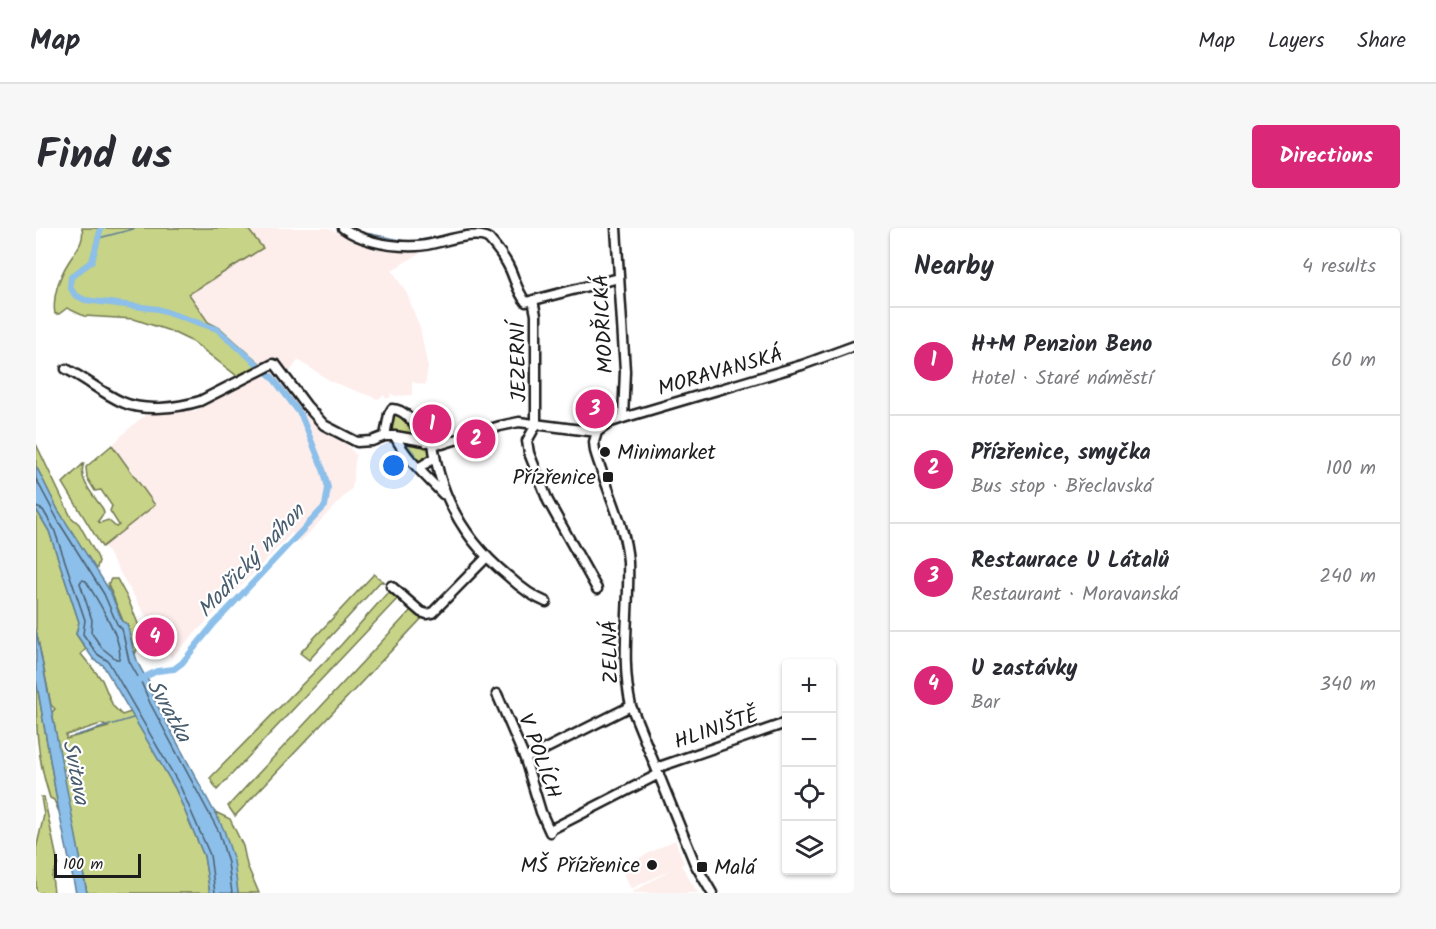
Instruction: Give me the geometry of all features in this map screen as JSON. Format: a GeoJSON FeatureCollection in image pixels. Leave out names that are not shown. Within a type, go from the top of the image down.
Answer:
{"type":"FeatureCollection","features":[{"type":"Feature","properties":{"kind":"street","name":"JEZERNÍ"},"geometry":{"type":"LineString","coordinates":[[343,228],[356,237],[384,245],[420,246],[455,237],[482,235],[488,239],[509,267],[522,298],[526,302],[620,278]]}},
{"type":"Feature","properties":{"kind":"street","name":"MODŘICKÁ"},"geometry":{"type":"LineString","coordinates":[[616,228],[625,371],[623,418]]}},
{"type":"Feature","properties":{"kind":"street","name":"JEZERNÍ"},"geometry":{"type":"LineString","coordinates":[[533,300],[536,315],[536,425],[527,441],[529,453],[548,501],[597,590]]}},
{"type":"Feature","properties":{"kind":"street","name":"MORAVANSKÁ"},"geometry":{"type":"LineString","coordinates":[[597,432],[611,422],[802,365],[854,346]]}},
{"type":"Feature","properties":{"kind":"street"},"geometry":{"type":"LineString","coordinates":[[66,369],[123,402],[147,407],[188,405],[200,401],[267,365],[276,365],[324,425],[357,442],[395,436],[442,444],[516,422],[597,432]]}},
{"type":"Feature","properties":{"kind":"street"},"geometry":{"type":"LineString","coordinates":[[385,436],[389,414],[392,409],[399,409],[429,442],[446,496],[458,520],[486,558],[528,593],[546,602]]}},
{"type":"Feature","properties":{"kind":"street","name":"ZELNÁ"},"geometry":{"type":"LineString","coordinates":[[597,432],[594,442],[595,451],[624,539],[628,561],[626,669],[631,706],[695,864],[712,893]]}},
{"type":"Feature","properties":{"kind":"street"},"geometry":{"type":"LineString","coordinates":[[395,436],[418,468],[446,496]]}},
{"type":"Feature","properties":{"kind":"street"},"geometry":{"type":"LineString","coordinates":[[418,468],[435,458]]}},
{"type":"Feature","properties":{"kind":"street"},"geometry":{"type":"LineString","coordinates":[[391,586],[421,612],[432,613],[486,558]]}},
{"type":"Feature","properties":{"kind":"street","name":"V POLÍCH"},"geometry":{"type":"LineString","coordinates":[[497,694],[525,759],[541,812],[550,831],[658,771]]}},
{"type":"Feature","properties":{"kind":"street"},"geometry":{"type":"LineString","coordinates":[[525,759],[631,706]]}},
{"type":"Feature","properties":{"kind":"street","name":"HLINIŠTĚ"},"geometry":{"type":"LineString","coordinates":[[658,771],[782,724]]}},
{"type":"Feature","properties":{"kind":"shaded area"},"geometry":{"type":"Polygon","coordinates":[[[247,228],[328,228],[376,250],[423,247],[424,251],[392,270],[407,294],[420,328],[428,368],[425,385],[412,382],[412,395],[395,396],[390,393],[391,397],[386,399],[384,395],[378,399],[332,382],[298,360],[289,374],[308,399],[304,399],[356,455],[352,488],[300,542],[292,533],[171,658],[104,546],[155,505],[112,445],[135,423],[152,411],[158,413],[187,409],[195,411],[262,365],[220,328],[208,322],[188,294],[263,248],[247,228]]]}},
{"type":"Feature","properties":{"kind":"shaded area","name":"MŠ Přízřenice"},"geometry":{"type":"Polygon","coordinates":[[[675,840],[684,863],[681,865],[698,893],[631,893],[672,869],[631,889],[621,867],[675,840]]]}},
{"type":"Feature","properties":{"kind":"green space"},"geometry":{"type":"Polygon","coordinates":[[[82,228],[247,228],[263,248],[189,294],[208,322],[220,328],[262,365],[241,379],[193,342],[170,331],[134,319],[84,316],[67,308],[55,314],[54,301],[59,281],[81,243],[82,228]]]}},
{"type":"Feature","properties":{"kind":"green space"},"geometry":{"type":"Polygon","coordinates":[[[401,412],[418,436],[390,433],[392,413],[401,412]]]}},
{"type":"Feature","properties":{"kind":"green space"},"geometry":{"type":"Polygon","coordinates":[[[400,440],[430,447],[432,455],[423,463],[417,463],[400,440]]]}},
{"type":"Feature","properties":{"kind":"green space"},"geometry":{"type":"Polygon","coordinates":[[[36,444],[71,517],[79,524],[97,556],[99,561],[96,571],[58,510],[36,466],[36,444]]]}},
{"type":"Feature","properties":{"kind":"green space"},"geometry":{"type":"Polygon","coordinates":[[[112,445],[155,505],[102,547],[63,483],[84,463],[82,469],[85,481],[104,513],[98,521],[100,523],[108,520],[116,527],[119,525],[110,511],[112,506],[101,490],[95,491],[87,478],[86,467],[112,445]]]}},
{"type":"Feature","properties":{"kind":"green space"},"geometry":{"type":"Polygon","coordinates":[[[36,509],[49,531],[79,622],[76,634],[86,649],[81,654],[102,680],[113,706],[122,715],[131,712],[175,788],[204,856],[210,893],[87,893],[64,779],[68,776],[66,769],[62,771],[52,712],[55,709],[51,705],[36,630],[36,509]],[[101,724],[66,735],[66,739],[108,727],[101,724]]]}},
{"type":"Feature","properties":{"kind":"green space"},"geometry":{"type":"Polygon","coordinates":[[[374,574],[384,582],[380,582],[309,660],[300,653],[374,574]]]}},
{"type":"Feature","properties":{"kind":"green space"},"geometry":{"type":"Polygon","coordinates":[[[111,579],[117,579],[141,631],[140,643],[135,654],[127,624],[123,621],[108,584],[111,579]]]}},
{"type":"Feature","properties":{"kind":"green space"},"geometry":{"type":"Polygon","coordinates":[[[390,590],[400,596],[217,790],[210,778],[341,645],[390,590]]]}},
{"type":"Feature","properties":{"kind":"green space"},"geometry":{"type":"Polygon","coordinates":[[[413,608],[424,616],[235,816],[228,806],[413,608]]]}},
{"type":"Feature","properties":{"kind":"green space"},"geometry":{"type":"Polygon","coordinates":[[[36,679],[59,812],[54,800],[50,798],[39,753],[36,679]]]}},
{"type":"Feature","properties":{"kind":"green space"},"geometry":{"type":"Polygon","coordinates":[[[41,797],[44,797],[58,864],[52,876],[54,893],[36,893],[36,849],[44,815],[41,797]]]}},
{"type":"Feature","properties":{"kind":"green space"},"geometry":{"type":"Polygon","coordinates":[[[215,812],[230,819],[243,846],[247,865],[259,893],[238,893],[230,851],[215,812]]]}},
{"type":"Feature","properties":{"kind":"water"},"geometry":{"type":"Polygon","coordinates":[[[36,466],[58,510],[110,591],[122,621],[127,624],[138,662],[150,683],[155,701],[224,830],[234,861],[238,893],[210,893],[204,856],[175,788],[103,665],[94,660],[76,634],[79,622],[49,531],[36,509],[36,466]]]}},
{"type":"Feature","properties":{"kind":"water"},"geometry":{"type":"Polygon","coordinates":[[[36,630],[87,893],[76,893],[59,812],[36,679],[36,630]]]}},
{"type":"Feature","properties":{"kind":"waterway","name":"Modřický náhon"},"geometry":{"type":"LineString","coordinates":[[101,228],[92,261],[71,277],[70,287],[75,295],[85,300],[158,309],[217,329],[272,377],[301,415],[328,488],[325,506],[213,625],[182,663],[174,669],[157,671],[139,680]]}},
{"type":"Feature","properties":{"kind":"waterway"},"geometry":{"type":"LineString","coordinates":[[99,238],[137,228]]}},
{"type":"Feature","properties":{"kind":"waterway"},"geometry":{"type":"LineString","coordinates":[[352,228],[410,242],[473,230]]}},
{"type":"Feature","properties":{"kind":"waterway","name":"Svitava"},"geometry":{"type":"LineString","coordinates":[[74,736],[133,718]]}},
{"type":"Feature","properties":{"kind":"place","name":"Restaurace U Látalů"},"geometry":{"type":"Point","coordinates":[595,409]}},
{"type":"Feature","properties":{"kind":"place","name":"H+M Penzion Beno"},"geometry":{"type":"Point","coordinates":[432,424]}},
{"type":"Feature","properties":{"kind":"place","name":"Přízřenice, smyčka"},"geometry":{"type":"Point","coordinates":[476,439]}},
{"type":"Feature","properties":{"kind":"place","name":"Minimarket"},"geometry":{"type":"Point","coordinates":[605,452]}},
{"type":"Feature","properties":{"kind":"place","name":"Přízřenice"},"geometry":{"type":"Point","coordinates":[608,477]}},
{"type":"Feature","properties":{"kind":"place","name":"U zastávky"},"geometry":{"type":"Point","coordinates":[155,637]}},
{"type":"Feature","properties":{"kind":"place","name":"MŠ Přízřenice"},"geometry":{"type":"Point","coordinates":[652,865]}},
{"type":"Feature","properties":{"kind":"place","name":"Malá"},"geometry":{"type":"Point","coordinates":[702,867]}},
{"type":"Feature","properties":{"kind":"water label","name":"Svratka"},"geometry":{"type":"Point","coordinates":[170,710]}}]}
